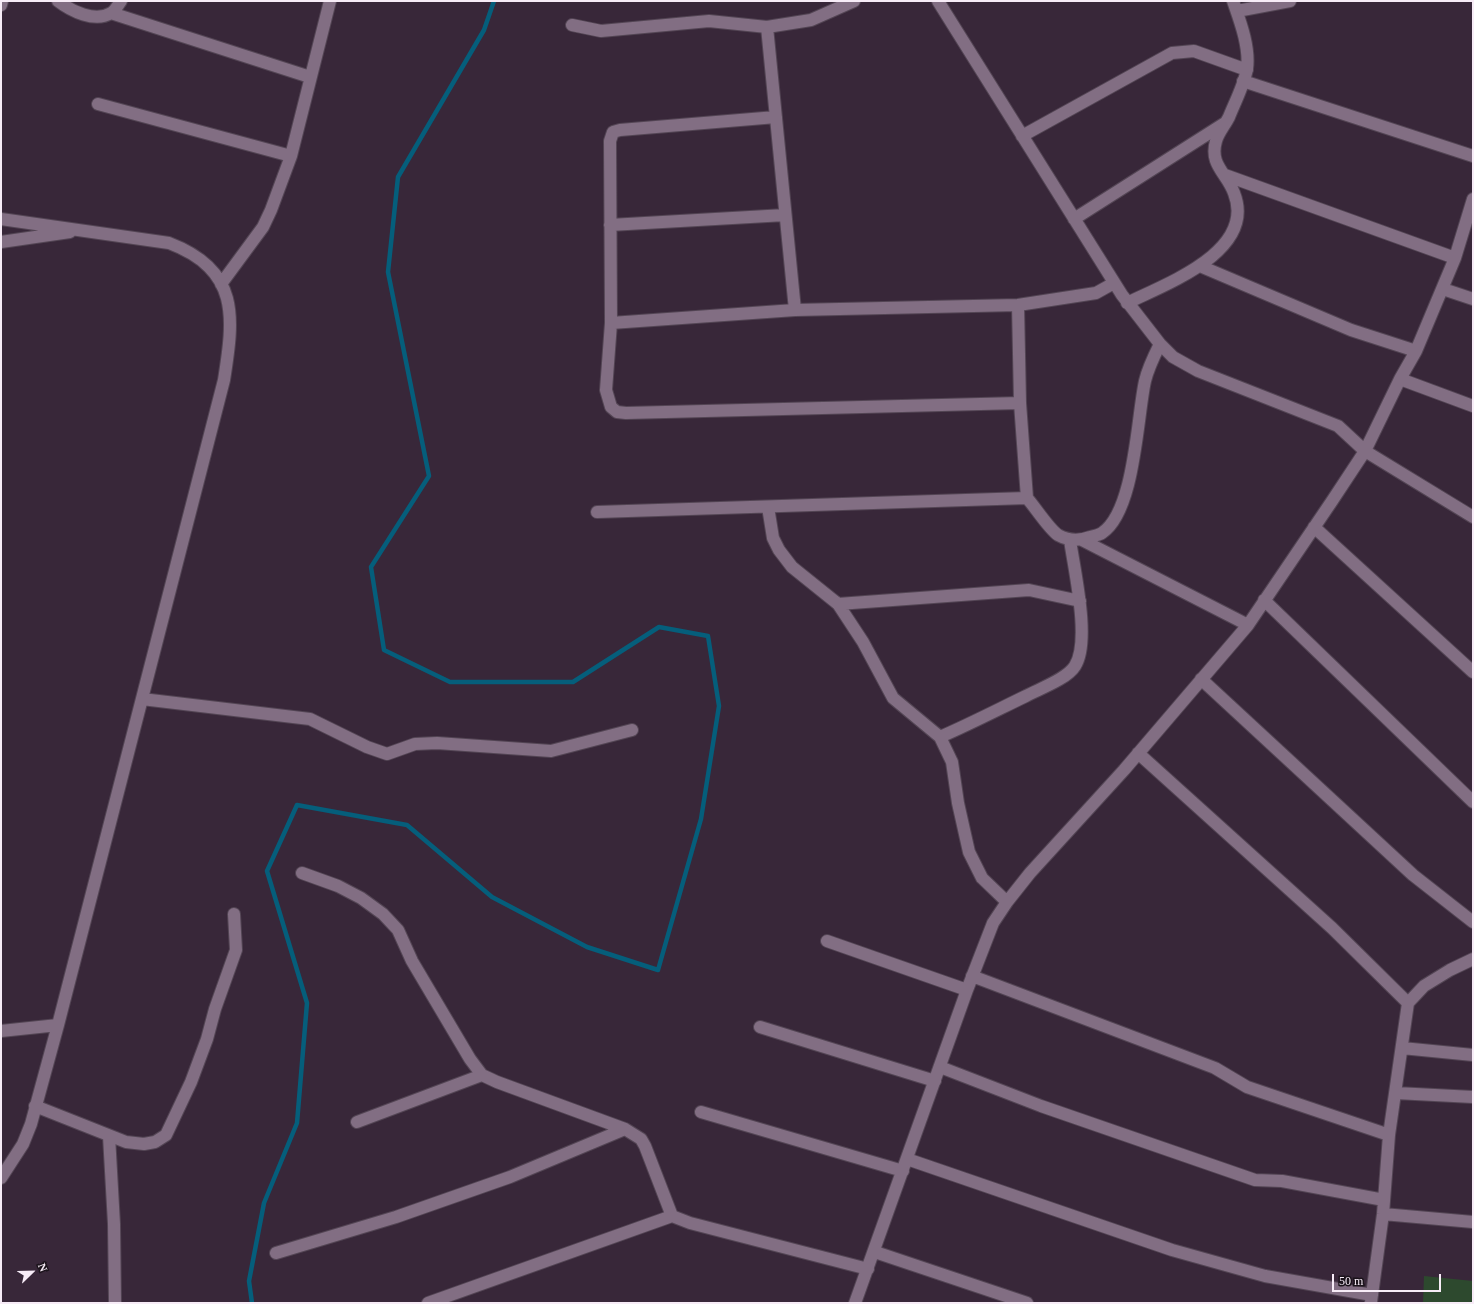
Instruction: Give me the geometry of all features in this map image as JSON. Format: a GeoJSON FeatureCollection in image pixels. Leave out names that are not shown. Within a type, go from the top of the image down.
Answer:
{"type":"FeatureCollection","features":[{"type":"Feature","properties":{"kind":"street"},"geometry":{"type":"LineString","coordinates":[[1,5],[2,1]]}},
{"type":"Feature","properties":{"kind":"street"},"geometry":{"type":"LineString","coordinates":[[58,1],[83,14],[96,17],[111,13],[310,77]]}},
{"type":"Feature","properties":{"kind":"street"},"geometry":{"type":"LineString","coordinates":[[111,13],[121,1]]}},
{"type":"Feature","properties":{"kind":"street"},"geometry":{"type":"LineString","coordinates":[[222,284],[263,227],[291,156],[330,1]]}},
{"type":"Feature","properties":{"kind":"street"},"geometry":{"type":"LineString","coordinates":[[572,25],[601,31],[708,22],[767,27],[811,20],[854,1]]}},
{"type":"Feature","properties":{"kind":"street"},"geometry":{"type":"LineString","coordinates":[[938,1],[1114,283],[1160,344],[1173,357],[1198,371],[1338,426],[1365,451],[1473,517]]}},
{"type":"Feature","properties":{"kind":"street"},"geometry":{"type":"LineString","coordinates":[[1128,303],[1200,266],[1221,248],[1237,222],[1238,207],[1234,192],[1225,175],[1217,166],[1215,152],[1216,140],[1227,122],[1245,76],[1247,50],[1235,6],[1290,1]]}},
{"type":"Feature","properties":{"kind":"street"},"geometry":{"type":"LineString","coordinates":[[767,27],[795,310]]}},
{"type":"Feature","properties":{"kind":"street"},"geometry":{"type":"LineString","coordinates":[[1022,136],[1172,53],[1194,51],[1245,76],[1473,156]]}},
{"type":"Feature","properties":{"kind":"street"},"geometry":{"type":"LineString","coordinates":[[98,104],[291,156]]}},
{"type":"Feature","properties":{"kind":"street"},"geometry":{"type":"LineString","coordinates":[[776,117],[613,132],[610,141],[611,323],[606,390],[611,407],[617,412],[626,413],[1020,403]]}},
{"type":"Feature","properties":{"kind":"street"},"geometry":{"type":"LineString","coordinates":[[1074,219],[1227,122]]}},
{"type":"Feature","properties":{"kind":"street"},"geometry":{"type":"LineString","coordinates":[[1225,175],[1455,258]]}},
{"type":"Feature","properties":{"kind":"street"},"geometry":{"type":"LineString","coordinates":[[855,1303],[875,1252],[966,990],[993,923],[1007,902],[1030,873],[1138,753],[1248,625],[1365,451],[1400,379],[1416,351],[1443,289],[1455,258],[1473,199]]}},
{"type":"Feature","properties":{"kind":"street"},"geometry":{"type":"LineString","coordinates":[[610,225],[785,215]]}},
{"type":"Feature","properties":{"kind":"street"},"geometry":{"type":"LineString","coordinates":[[1,219],[169,243],[189,250],[208,264],[222,284],[228,298],[231,316],[230,342],[224,380],[58,1025],[31,1124],[23,1144],[1,1178]]}},
{"type":"Feature","properties":{"kind":"street"},"geometry":{"type":"LineString","coordinates":[[1,242],[83,230]]}},
{"type":"Feature","properties":{"kind":"street"},"geometry":{"type":"LineString","coordinates":[[1200,266],[1351,330],[1416,351]]}},
{"type":"Feature","properties":{"kind":"street"},"geometry":{"type":"LineString","coordinates":[[611,323],[795,310],[1018,305],[1096,293],[1114,283]]}},
{"type":"Feature","properties":{"kind":"street"},"geometry":{"type":"LineString","coordinates":[[1443,289],[1473,299]]}},
{"type":"Feature","properties":{"kind":"street"},"geometry":{"type":"LineString","coordinates":[[1018,305],[1020,403],[1027,498],[1058,534],[1070,540],[1082,540],[1102,533],[1116,517],[1127,489],[1138,433],[1145,381],[1150,362],[1160,344]]}},
{"type":"Feature","properties":{"kind":"street"},"geometry":{"type":"LineString","coordinates":[[1400,379],[1473,406]]}},
{"type":"Feature","properties":{"kind":"street"},"geometry":{"type":"LineString","coordinates":[[597,512],[1027,498]]}},
{"type":"Feature","properties":{"kind":"street"},"geometry":{"type":"LineString","coordinates":[[768,507],[773,538],[779,550],[792,567],[838,604],[863,642],[893,698],[940,737],[952,762],[958,803],[969,852],[982,878],[1007,902]]}},
{"type":"Feature","properties":{"kind":"street"},"geometry":{"type":"LineString","coordinates":[[1314,527],[1473,672]]}},
{"type":"Feature","properties":{"kind":"street"},"geometry":{"type":"LineString","coordinates":[[940,737],[979,720],[1046,686],[1063,677],[1075,667],[1081,650],[1080,601],[1070,540]]}},
{"type":"Feature","properties":{"kind":"street"},"geometry":{"type":"LineString","coordinates":[[1082,540],[1248,625]]}},
{"type":"Feature","properties":{"kind":"street"},"geometry":{"type":"LineString","coordinates":[[838,604],[1029,590],[1080,601]]}},
{"type":"Feature","properties":{"kind":"street"},"geometry":{"type":"LineString","coordinates":[[1264,600],[1473,802]]}},
{"type":"Feature","properties":{"kind":"street"},"geometry":{"type":"LineString","coordinates":[[1201,679],[1335,805],[1413,875],[1473,922]]}},
{"type":"Feature","properties":{"kind":"street"},"geometry":{"type":"LineString","coordinates":[[142,699],[310,719],[368,747],[387,754],[415,744],[437,743],[551,751],[632,730]]}},
{"type":"Feature","properties":{"kind":"street"},"geometry":{"type":"LineString","coordinates":[[1138,753],[1332,928],[1408,1003]]}},
{"type":"Feature","properties":{"kind":"street"},"geometry":{"type":"LineString","coordinates":[[302,873],[338,886],[361,898],[383,914],[398,930],[412,961],[446,1020],[482,1075],[497,1082],[625,1128],[641,1138],[672,1216]]}},
{"type":"Feature","properties":{"kind":"street"},"geometry":{"type":"LineString","coordinates":[[35,1106],[126,1142],[144,1144],[155,1142],[166,1136],[197,1068],[215,1009],[236,950],[234,914]]}},
{"type":"Feature","properties":{"kind":"street"},"geometry":{"type":"LineString","coordinates":[[827,941],[966,990]]}},
{"type":"Feature","properties":{"kind":"street"},"geometry":{"type":"LineString","coordinates":[[701,1112],[905,1165],[1172,1250],[1264,1276],[1371,1299],[1384,1214],[1389,1135],[1408,1003],[1424,986],[1450,970],[1473,959]]}},
{"type":"Feature","properties":{"kind":"street"},"geometry":{"type":"LineString","coordinates":[[972,976],[1215,1068],[1247,1087],[1389,1135]]}},
{"type":"Feature","properties":{"kind":"street"},"geometry":{"type":"LineString","coordinates":[[1,1031],[58,1025]]}},
{"type":"Feature","properties":{"kind":"street"},"geometry":{"type":"LineString","coordinates":[[760,1028],[935,1081]]}},
{"type":"Feature","properties":{"kind":"street"},"geometry":{"type":"LineString","coordinates":[[1402,1048],[1473,1055]]}},
{"type":"Feature","properties":{"kind":"street"},"geometry":{"type":"LineString","coordinates":[[940,1067],[1041,1106],[1255,1180],[1282,1181],[1384,1200]]}},
{"type":"Feature","properties":{"kind":"street"},"geometry":{"type":"LineString","coordinates":[[357,1122],[482,1075]]}},
{"type":"Feature","properties":{"kind":"street"},"geometry":{"type":"LineString","coordinates":[[1396,1093],[1473,1097]]}},
{"type":"Feature","properties":{"kind":"street"},"geometry":{"type":"LineString","coordinates":[[276,1254],[396,1217],[510,1177],[625,1128]]}},
{"type":"Feature","properties":{"kind":"street"},"geometry":{"type":"LineString","coordinates":[[109,1136],[114,1224],[115,1303]]}},
{"type":"Feature","properties":{"kind":"street"},"geometry":{"type":"LineString","coordinates":[[1384,1214],[1473,1222]]}},
{"type":"Feature","properties":{"kind":"street"},"geometry":{"type":"LineString","coordinates":[[428,1303],[672,1216],[690,1223],[868,1269]]}},
{"type":"Feature","properties":{"kind":"street"},"geometry":{"type":"LineString","coordinates":[[875,1252],[1027,1303]]}},
{"type":"Feature","properties":{"kind":"green space"},"geometry":{"type":"Polygon","coordinates":[[[1424,1276],[1473,1281],[1473,1303],[1423,1303],[1424,1276]]]}},
{"type":"Feature","properties":{"kind":"waterway"},"geometry":{"type":"LineString","coordinates":[[252,1303],[249,1281],[264,1203],[297,1123],[307,1003],[267,871],[297,805],[407,825],[492,897],[587,947],[658,970],[701,819],[719,706],[708,636],[659,627],[573,682],[450,682],[384,650],[371,567],[429,476],[388,272],[398,177],[484,30],[494,1]]}}]}
